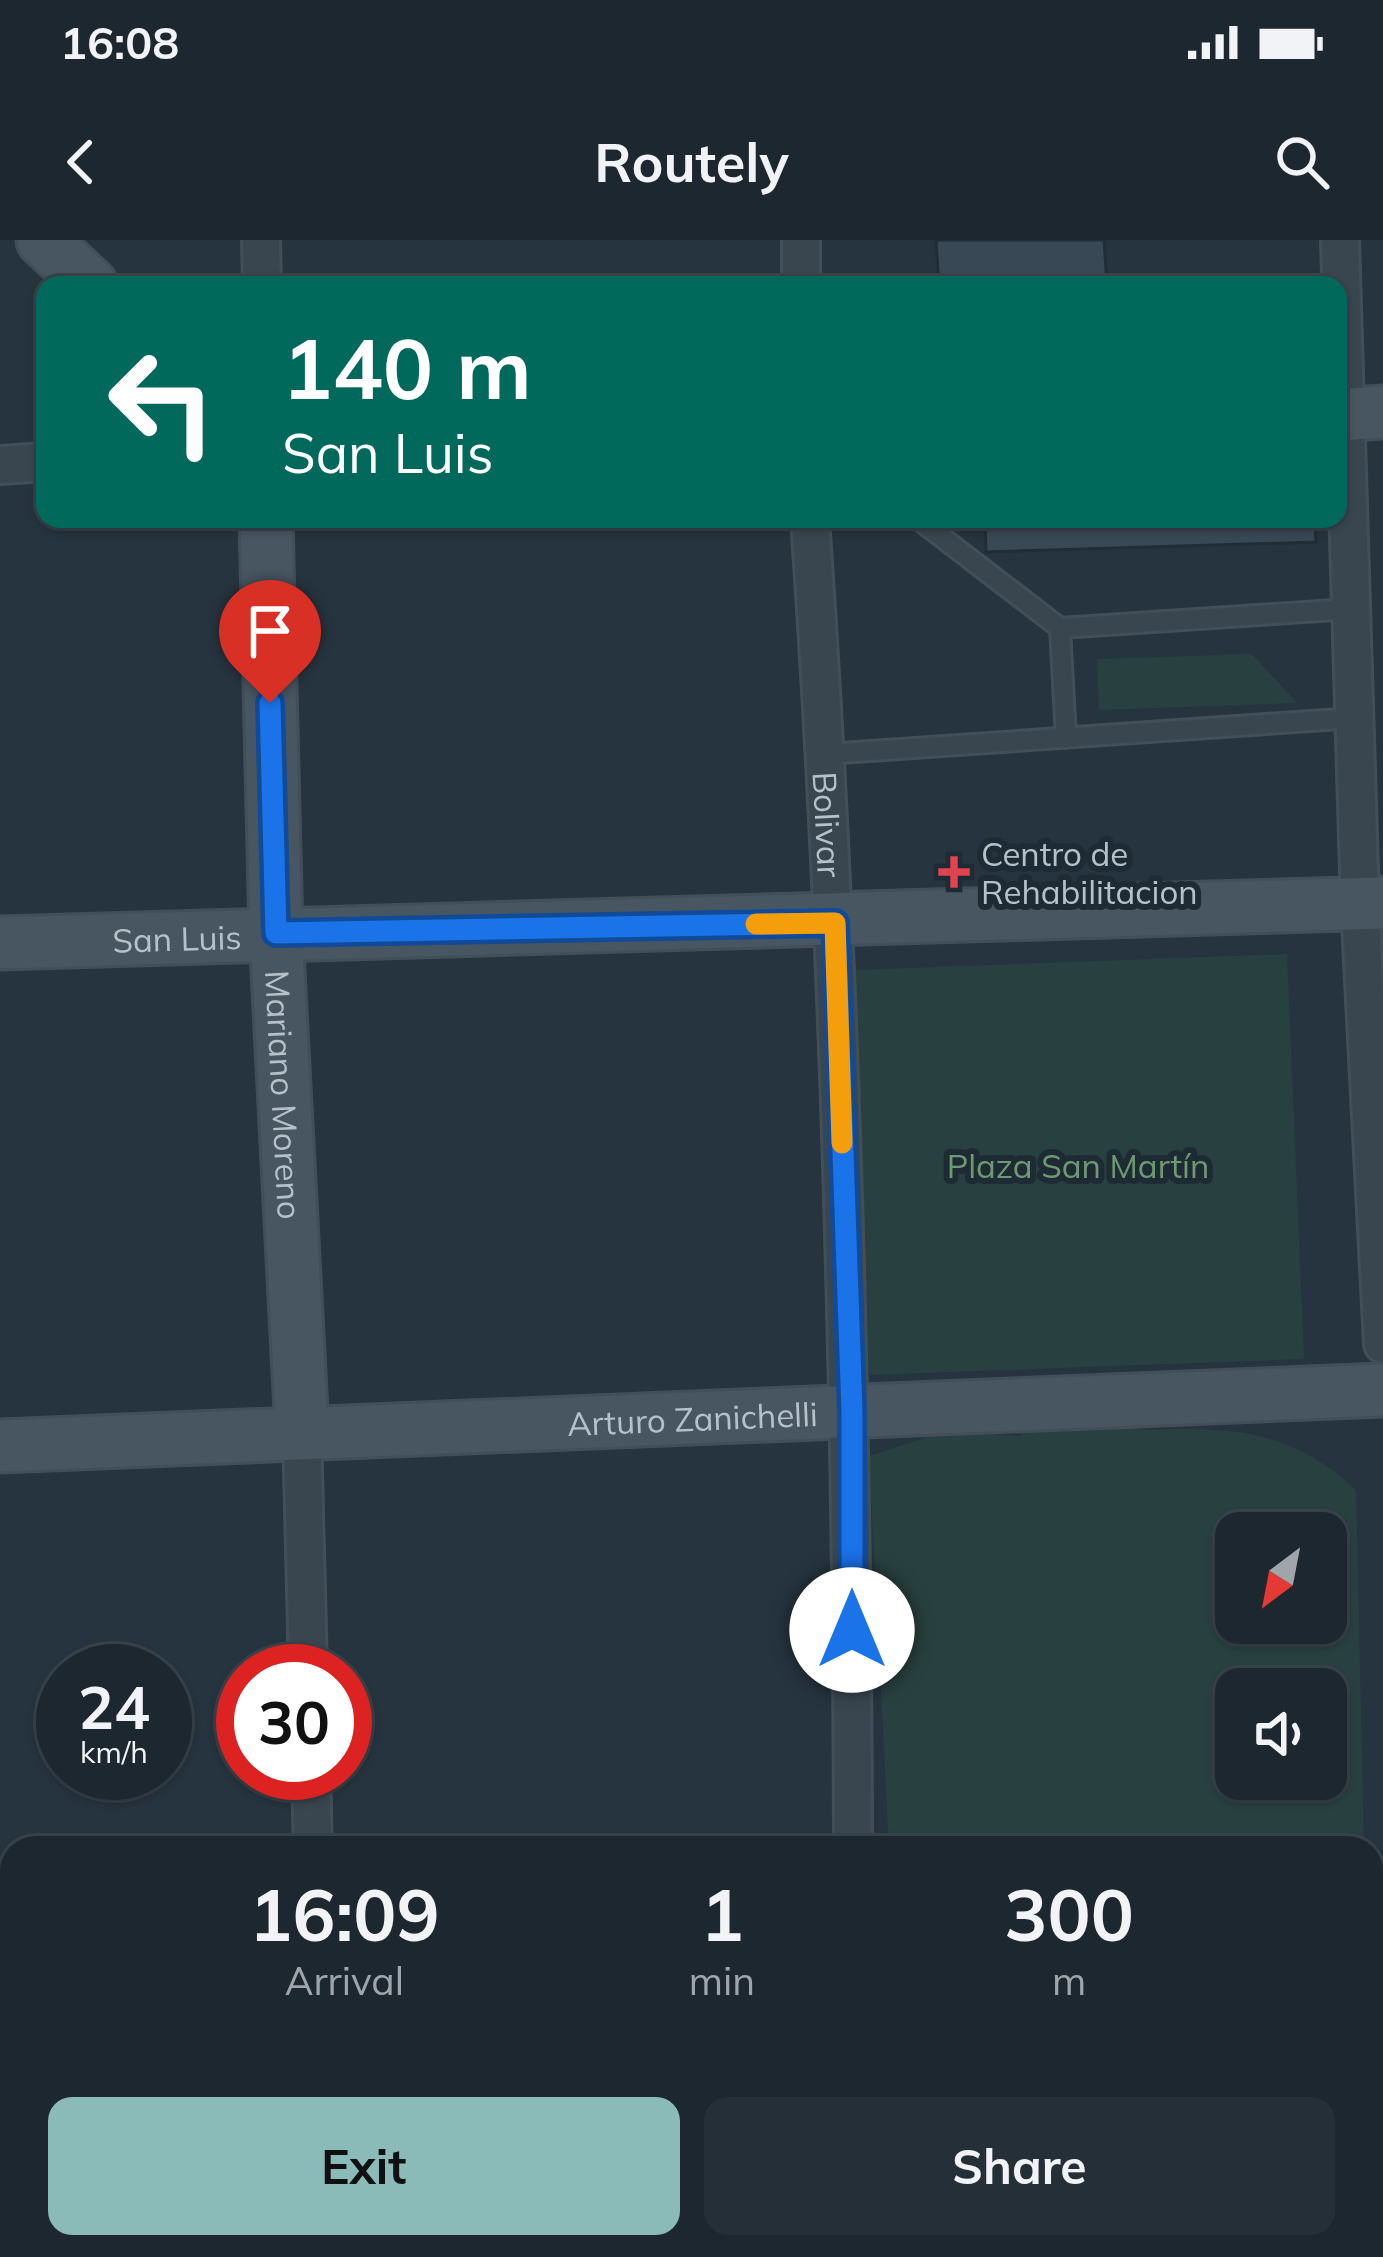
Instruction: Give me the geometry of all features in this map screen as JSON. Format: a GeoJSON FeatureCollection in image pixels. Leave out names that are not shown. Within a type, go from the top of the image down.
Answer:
{"type":"FeatureCollection","features":[{"type":"Feature","properties":{"kind":"main road"},"geometry":{"type":"LineString","coordinates":[[44,240],[82,276]]}},
{"type":"Feature","properties":{"kind":"main road","name":"Mariano Moreno"},"geometry":{"type":"LineString","coordinates":[[266,528],[276,933],[302,1430]]}},
{"type":"Feature","properties":{"kind":"main road","name":"San Luis"},"geometry":{"type":"LineString","coordinates":[[0,944],[1371,904]]}},
{"type":"Feature","properties":{"kind":"main road","name":"Arturo Zanichelli"},"geometry":{"type":"LineString","coordinates":[[0,1446],[302,1430],[1383,1390]]}},
{"type":"Feature","properties":{"kind":"street"},"geometry":{"type":"LineString","coordinates":[[261,240],[262,276]]}},
{"type":"Feature","properties":{"kind":"street"},"geometry":{"type":"LineString","coordinates":[[801,240],[801,276]]}},
{"type":"Feature","properties":{"kind":"street"},"geometry":{"type":"LineString","coordinates":[[1340,240],[1343,276]]}},
{"type":"Feature","properties":{"kind":"street"},"geometry":{"type":"LineString","coordinates":[[1347,316],[1356,414],[1350,609],[1371,904],[1383,1345]]}},
{"type":"Feature","properties":{"kind":"street"},"geometry":{"type":"LineString","coordinates":[[0,465],[36,463]]}},
{"type":"Feature","properties":{"kind":"street","name":"Bolivar"},"geometry":{"type":"LineString","coordinates":[[811,528],[835,923],[852,1411],[853,1836]]}},
{"type":"Feature","properties":{"kind":"street","name":"Mariano Moreno"},"geometry":{"type":"LineString","coordinates":[[302,1430],[307,1644]]}},
{"type":"Feature","properties":{"kind":"street"},"geometry":{"type":"LineString","coordinates":[[311,1800],[313,1836]]}},
{"type":"Feature","properties":{"kind":"lane"},"geometry":{"type":"LineString","coordinates":[[930,528],[1060,628],[1350,609]]}},
{"type":"Feature","properties":{"kind":"lane"},"geometry":{"type":"LineString","coordinates":[[1060,628],[1066,738]]}},
{"type":"Feature","properties":{"kind":"lane"},"geometry":{"type":"LineString","coordinates":[[826,754],[1355,718]]}},
{"type":"Feature","properties":{"kind":"green space"},"geometry":{"type":"Polygon","coordinates":[[[1252,654],[1297,703],[1099,710],[1097,659],[1252,654]]]}},
{"type":"Feature","properties":{"kind":"green space","name":"Plaza San Martín"},"geometry":{"type":"Polygon","coordinates":[[[1287,954],[1304,1359],[869,1375],[852,970],[1287,954]]]}},
{"type":"Feature","properties":{"kind":"green space"},"geometry":{"type":"Polygon","coordinates":[[[1138,1414],[1144,1430],[1231,1431],[1282,1443],[1331,1469],[1356,1490],[1364,1836],[888,1836],[869,1456],[946,1431],[1022,1436],[1025,1419],[1138,1414]]]}},
{"type":"Feature","properties":{"kind":"building"},"geometry":{"type":"Polygon","coordinates":[[[936,240],[1104,240],[1106,276],[938,276],[936,240]]]}},
{"type":"Feature","properties":{"kind":"building"},"geometry":{"type":"Polygon","coordinates":[[[985,528],[1315,528],[1316,542],[986,552],[985,528]]]}},
{"type":"Feature","properties":{"kind":"slow traffic"},"geometry":{"type":"LineString","coordinates":[[756,924],[835,923],[842,1143]]}},
{"type":"Feature","properties":{"kind":"place","name":"Centro de Rehabilitacion"},"geometry":{"type":"Point","coordinates":[954,872]}},
{"type":"Feature","properties":{"kind":"route"},"geometry":{"type":"LineString","coordinates":[[270,703],[276,933],[835,923],[852,1411],[852,1630]]}}]}
